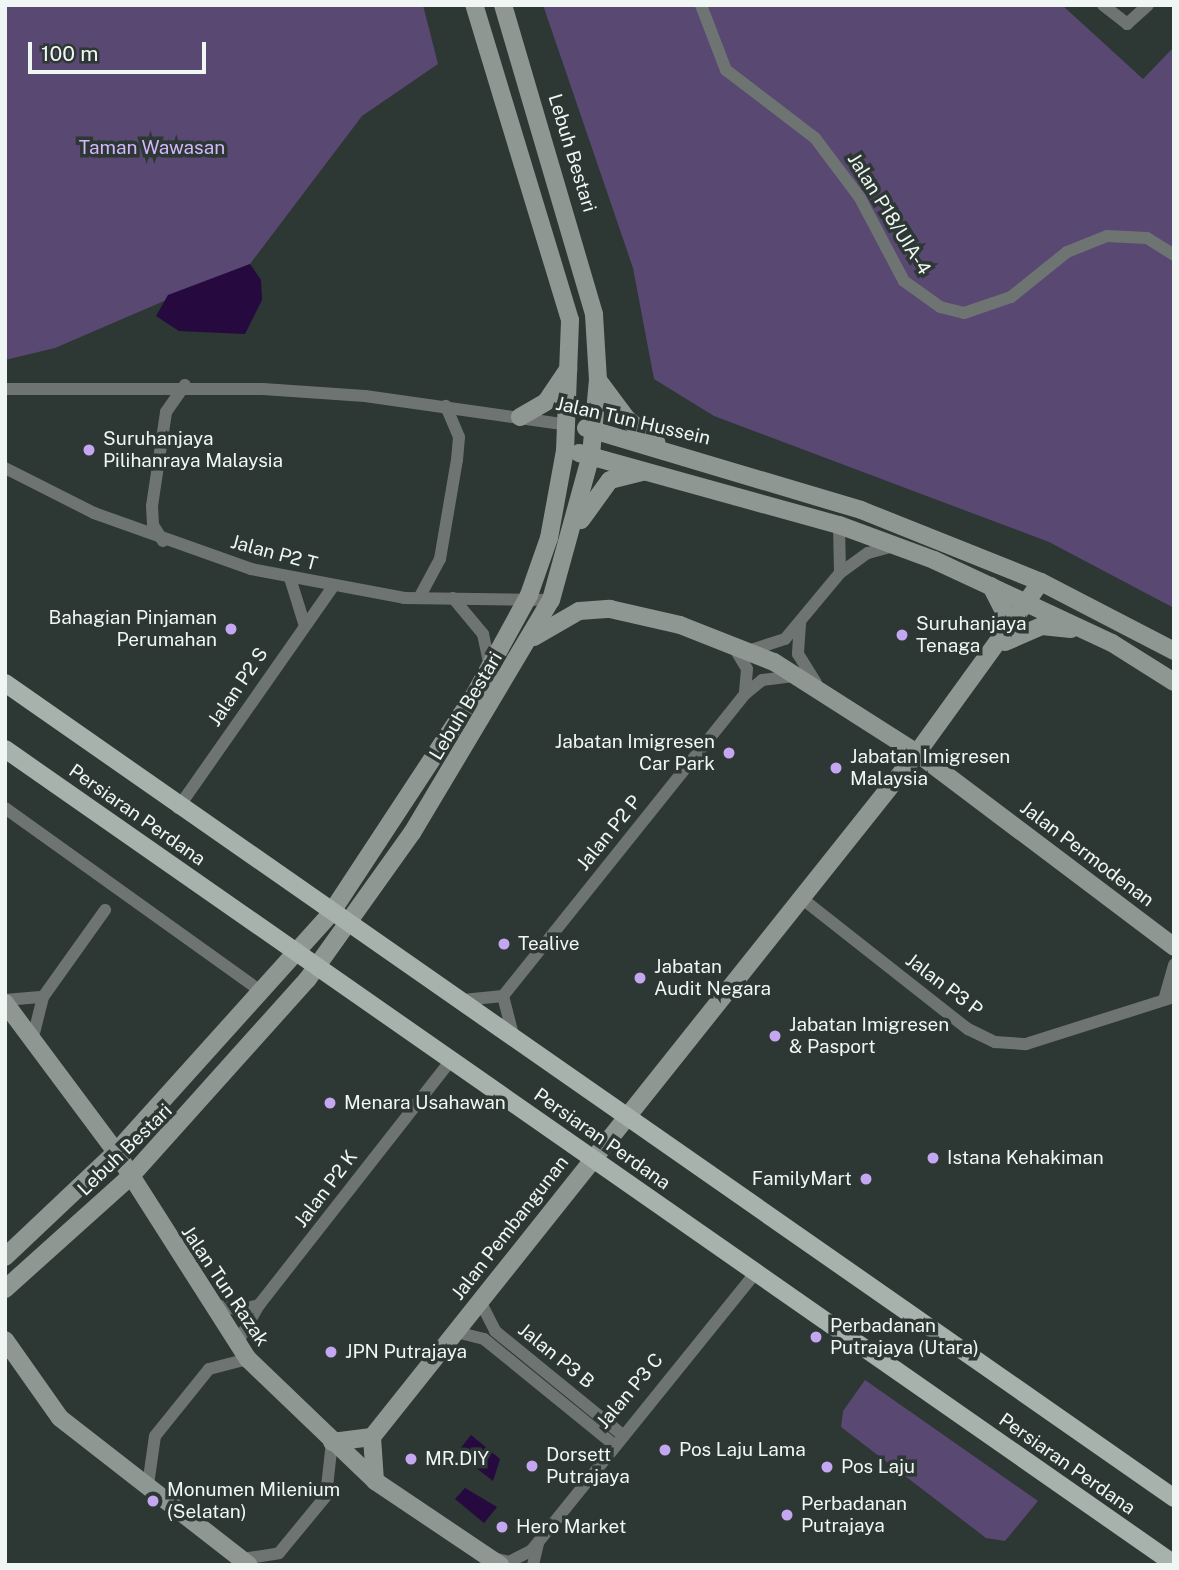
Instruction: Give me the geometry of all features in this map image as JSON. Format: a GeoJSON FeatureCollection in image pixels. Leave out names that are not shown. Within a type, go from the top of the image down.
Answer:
{"type":"FeatureCollection","features":[{"type":"Feature","properties":{"kind":"main road","name":"Lebuh Bestari"},"geometry":{"type":"LineString","coordinates":[[5,1257],[116,1152],[298,953],[331,913],[490,667],[529,595],[549,538],[569,425],[570,320],[547,228],[474,5]]}},
{"type":"Feature","properties":{"kind":"main road","name":"Lebuh Bestari"},"geometry":{"type":"LineString","coordinates":[[5,1289],[130,1177],[317,967],[349,925],[529,641],[551,600],[574,532],[595,429],[598,380],[594,314],[571,221],[503,5]]}},
{"type":"Feature","properties":{"kind":"main road"},"geometry":{"type":"LineString","coordinates":[[520,417],[546,402],[571,363]]}},
{"type":"Feature","properties":{"kind":"main road"},"geometry":{"type":"LineString","coordinates":[[598,380],[627,419],[663,448]]}},
{"type":"Feature","properties":{"kind":"main road","name":"Jalan Tun Hussein"},"geometry":{"type":"LineString","coordinates":[[569,425],[595,429],[663,448],[861,510],[1041,582],[1174,651]]}},
{"type":"Feature","properties":{"kind":"main road"},"geometry":{"type":"LineString","coordinates":[[565,451],[591,455],[677,478],[839,525],[991,586],[1112,643],[1174,682]]}},
{"type":"Feature","properties":{"kind":"main road"},"geometry":{"type":"LineString","coordinates":[[574,532],[610,480],[644,472],[677,478]]}},
{"type":"Feature","properties":{"kind":"main road","name":"Jalan Pembangunan"},"geometry":{"type":"LineString","coordinates":[[372,1437],[625,1115],[917,753],[1029,605],[1041,582]]}},
{"type":"Feature","properties":{"kind":"main road"},"geometry":{"type":"LineString","coordinates":[[991,586],[1004,611],[1001,643],[1042,626],[1112,643]]}},
{"type":"Feature","properties":{"kind":"main road","name":"Jalan Permodenan"},"geometry":{"type":"LineString","coordinates":[[529,641],[579,611],[610,609],[680,625],[810,681],[917,753],[1174,947]]}},
{"type":"Feature","properties":{"kind":"main road","name":"Persiaran Perdana"},"geometry":{"type":"LineString","coordinates":[[5,683],[178,808],[625,1115],[1174,1498]]}},
{"type":"Feature","properties":{"kind":"main road","name":"Persiaran Perdana"},"geometry":{"type":"LineString","coordinates":[[5,749],[1174,1564]]}},
{"type":"Feature","properties":{"kind":"main road","name":"Jalan Tun Razak"},"geometry":{"type":"LineString","coordinates":[[5,1001],[116,1152],[207,1303],[248,1359],[375,1481],[493,1560]]}},
{"type":"Feature","properties":{"kind":"main road"},"geometry":{"type":"LineString","coordinates":[[5,1340],[60,1418],[245,1563]]}},
{"type":"Feature","properties":{"kind":"main road"},"geometry":{"type":"LineString","coordinates":[[332,1442],[372,1437],[375,1481]]}},
{"type":"Feature","properties":{"kind":"street","name":"Jalan P18/UIA-4"},"geometry":{"type":"LineString","coordinates":[[702,5],[726,70],[815,138],[860,198],[904,281],[931,303],[964,313],[1011,297],[1067,252],[1107,236],[1147,238],[1174,255]]}},
{"type":"Feature","properties":{"kind":"street"},"geometry":{"type":"LineString","coordinates":[[1103,5],[1127,24],[1148,5]]}},
{"type":"Feature","properties":{"kind":"street"},"geometry":{"type":"LineString","coordinates":[[163,541],[153,525],[152,506],[166,412],[185,386]]}},
{"type":"Feature","properties":{"kind":"street","name":"Jalan Tun Hussein"},"geometry":{"type":"LineString","coordinates":[[5,389],[28,392],[185,386],[446,406],[569,425]]}},
{"type":"Feature","properties":{"kind":"street"},"geometry":{"type":"LineString","coordinates":[[5,396],[28,392]]}},
{"type":"Feature","properties":{"kind":"street"},"geometry":{"type":"LineString","coordinates":[[419,598],[440,559],[457,460],[459,437],[446,406]]}},
{"type":"Feature","properties":{"kind":"street","name":"Jalan P2 T"},"geometry":{"type":"LineString","coordinates":[[5,468],[163,541],[290,578],[332,588],[419,598],[529,595],[551,600]]}},
{"type":"Feature","properties":{"kind":"street"},"geometry":{"type":"LineString","coordinates":[[839,525],[840,573]]}},
{"type":"Feature","properties":{"kind":"street"},"geometry":{"type":"LineString","coordinates":[[737,648],[768,649],[800,623],[840,573],[868,553],[891,547]]}},
{"type":"Feature","properties":{"kind":"street"},"geometry":{"type":"LineString","coordinates":[[290,578],[304,624]]}},
{"type":"Feature","properties":{"kind":"street","name":"Jalan P2 S"},"geometry":{"type":"LineString","coordinates":[[178,808],[304,624],[332,588]]}},
{"type":"Feature","properties":{"kind":"street"},"geometry":{"type":"LineString","coordinates":[[453,597],[483,634],[490,667]]}},
{"type":"Feature","properties":{"kind":"street"},"geometry":{"type":"LineString","coordinates":[[800,623],[798,654],[810,681]]}},
{"type":"Feature","properties":{"kind":"street"},"geometry":{"type":"LineString","coordinates":[[737,648],[744,658],[745,694]]}},
{"type":"Feature","properties":{"kind":"street","name":"Jalan P2 P"},"geometry":{"type":"LineString","coordinates":[[503,996],[745,694],[762,680],[810,681]]}},
{"type":"Feature","properties":{"kind":"street"},"geometry":{"type":"LineString","coordinates":[[5,808],[262,992]]}},
{"type":"Feature","properties":{"kind":"street","name":"Jalan P3 P"},"geometry":{"type":"LineString","coordinates":[[800,897],[968,1028],[995,1042],[1026,1044],[1169,999],[1174,964]]}},
{"type":"Feature","properties":{"kind":"street"},"geometry":{"type":"LineString","coordinates":[[33,1037],[43,998],[104,910]]}},
{"type":"Feature","properties":{"kind":"street"},"geometry":{"type":"LineString","coordinates":[[456,999],[481,1003],[503,996],[504,1017],[516,1041]]}},
{"type":"Feature","properties":{"kind":"street"},"geometry":{"type":"LineString","coordinates":[[5,1001],[43,998]]}},
{"type":"Feature","properties":{"kind":"street","name":"Jalan P2 K"},"geometry":{"type":"LineString","coordinates":[[236,1345],[259,1306],[451,1060]]}},
{"type":"Feature","properties":{"kind":"street","name":"Jalan P3 C"},"geometry":{"type":"LineString","coordinates":[[493,1560],[517,1561],[540,1540],[616,1438],[756,1272]]}},
{"type":"Feature","properties":{"kind":"street","name":"Jalan P3 B"},"geometry":{"type":"LineString","coordinates":[[481,1301],[495,1331],[616,1438]]}},
{"type":"Feature","properties":{"kind":"street"},"geometry":{"type":"LineString","coordinates":[[207,1303],[240,1310],[259,1306]]}},
{"type":"Feature","properties":{"kind":"street","name":"Jalan P3 B"},"geometry":{"type":"LineString","coordinates":[[456,1332],[484,1339],[616,1438]]}},
{"type":"Feature","properties":{"kind":"street"},"geometry":{"type":"LineString","coordinates":[[148,1485],[155,1436],[209,1368],[248,1359]]}},
{"type":"Feature","properties":{"kind":"street"},"geometry":{"type":"LineString","coordinates":[[245,1563],[279,1553],[326,1496],[332,1442]]}},
{"type":"Feature","properties":{"kind":"street","name":"Jalan P3 C"},"geometry":{"type":"LineString","coordinates":[[533,1565],[540,1540]]}},
{"type":"Feature","properties":{"kind":"green space","name":"Taman Wawasan"},"geometry":{"type":"Polygon","coordinates":[[[5,5],[423,5],[438,64],[362,116],[250,264],[55,348],[5,360],[5,5]]]}},
{"type":"Feature","properties":{"kind":"green space"},"geometry":{"type":"Polygon","coordinates":[[[543,5],[1062,5],[1143,79],[1174,47],[1174,608],[1049,542],[714,416],[654,379],[633,268],[543,5]]]}},
{"type":"Feature","properties":{"kind":"green space"},"geometry":{"type":"Polygon","coordinates":[[[865,1380],[1038,1501],[1005,1541],[986,1538],[841,1427],[843,1411],[865,1380]]]}},
{"type":"Feature","properties":{"kind":"shaded area"},"geometry":{"type":"Polygon","coordinates":[[[250,264],[261,280],[262,300],[245,334],[179,331],[156,316],[168,295],[250,264]]]}},
{"type":"Feature","properties":{"kind":"shaded area"},"geometry":{"type":"Polygon","coordinates":[[[471,1435],[500,1459],[493,1481],[457,1453],[471,1435]]]}},
{"type":"Feature","properties":{"kind":"shaded area"},"geometry":{"type":"Polygon","coordinates":[[[465,1488],[497,1507],[484,1523],[455,1499],[465,1488]]]}},
{"type":"Feature","properties":{"kind":"place","name":"Suruhanjaya Pilihanraya Malaysia"},"geometry":{"type":"Point","coordinates":[89,450]}},
{"type":"Feature","properties":{"kind":"place","name":"Bahagian Pinjaman Perumahan"},"geometry":{"type":"Point","coordinates":[231,629]}},
{"type":"Feature","properties":{"kind":"place","name":"Suruhanjaya Tenaga"},"geometry":{"type":"Point","coordinates":[902,635]}},
{"type":"Feature","properties":{"kind":"place","name":"Jabatan Imigresen Car Park"},"geometry":{"type":"Point","coordinates":[729,753]}},
{"type":"Feature","properties":{"kind":"place","name":"Jabatan Imigresen Malaysia"},"geometry":{"type":"Point","coordinates":[836,768]}},
{"type":"Feature","properties":{"kind":"place","name":"Tealive"},"geometry":{"type":"Point","coordinates":[504,944]}},
{"type":"Feature","properties":{"kind":"place","name":"Jabatan Audit Negara"},"geometry":{"type":"Point","coordinates":[640,978]}},
{"type":"Feature","properties":{"kind":"place","name":"Jabatan Imigresen & Pasport"},"geometry":{"type":"Point","coordinates":[775,1036]}},
{"type":"Feature","properties":{"kind":"place","name":"Menara Usahawan"},"geometry":{"type":"Point","coordinates":[330,1103]}},
{"type":"Feature","properties":{"kind":"place","name":"Istana Kehakiman"},"geometry":{"type":"Point","coordinates":[933,1158]}},
{"type":"Feature","properties":{"kind":"place","name":"FamilyMart"},"geometry":{"type":"Point","coordinates":[866,1179]}},
{"type":"Feature","properties":{"kind":"place","name":"Perbadanan Putrajaya (Utara)"},"geometry":{"type":"Point","coordinates":[816,1337]}},
{"type":"Feature","properties":{"kind":"place","name":"JPN Putrajaya"},"geometry":{"type":"Point","coordinates":[331,1352]}},
{"type":"Feature","properties":{"kind":"place","name":"Pos Laju Lama"},"geometry":{"type":"Point","coordinates":[665,1450]}},
{"type":"Feature","properties":{"kind":"place","name":"MR.DIY"},"geometry":{"type":"Point","coordinates":[411,1459]}},
{"type":"Feature","properties":{"kind":"place","name":"Dorsett Putrajaya"},"geometry":{"type":"Point","coordinates":[532,1466]}},
{"type":"Feature","properties":{"kind":"place","name":"Pos Laju"},"geometry":{"type":"Point","coordinates":[827,1467]}},
{"type":"Feature","properties":{"kind":"place","name":"Monumen Milenium (Selatan)"},"geometry":{"type":"Point","coordinates":[153,1501]}},
{"type":"Feature","properties":{"kind":"place","name":"Perbadanan Putrajaya"},"geometry":{"type":"Point","coordinates":[787,1515]}},
{"type":"Feature","properties":{"kind":"place","name":"Hero Market"},"geometry":{"type":"Point","coordinates":[502,1527]}}]}
